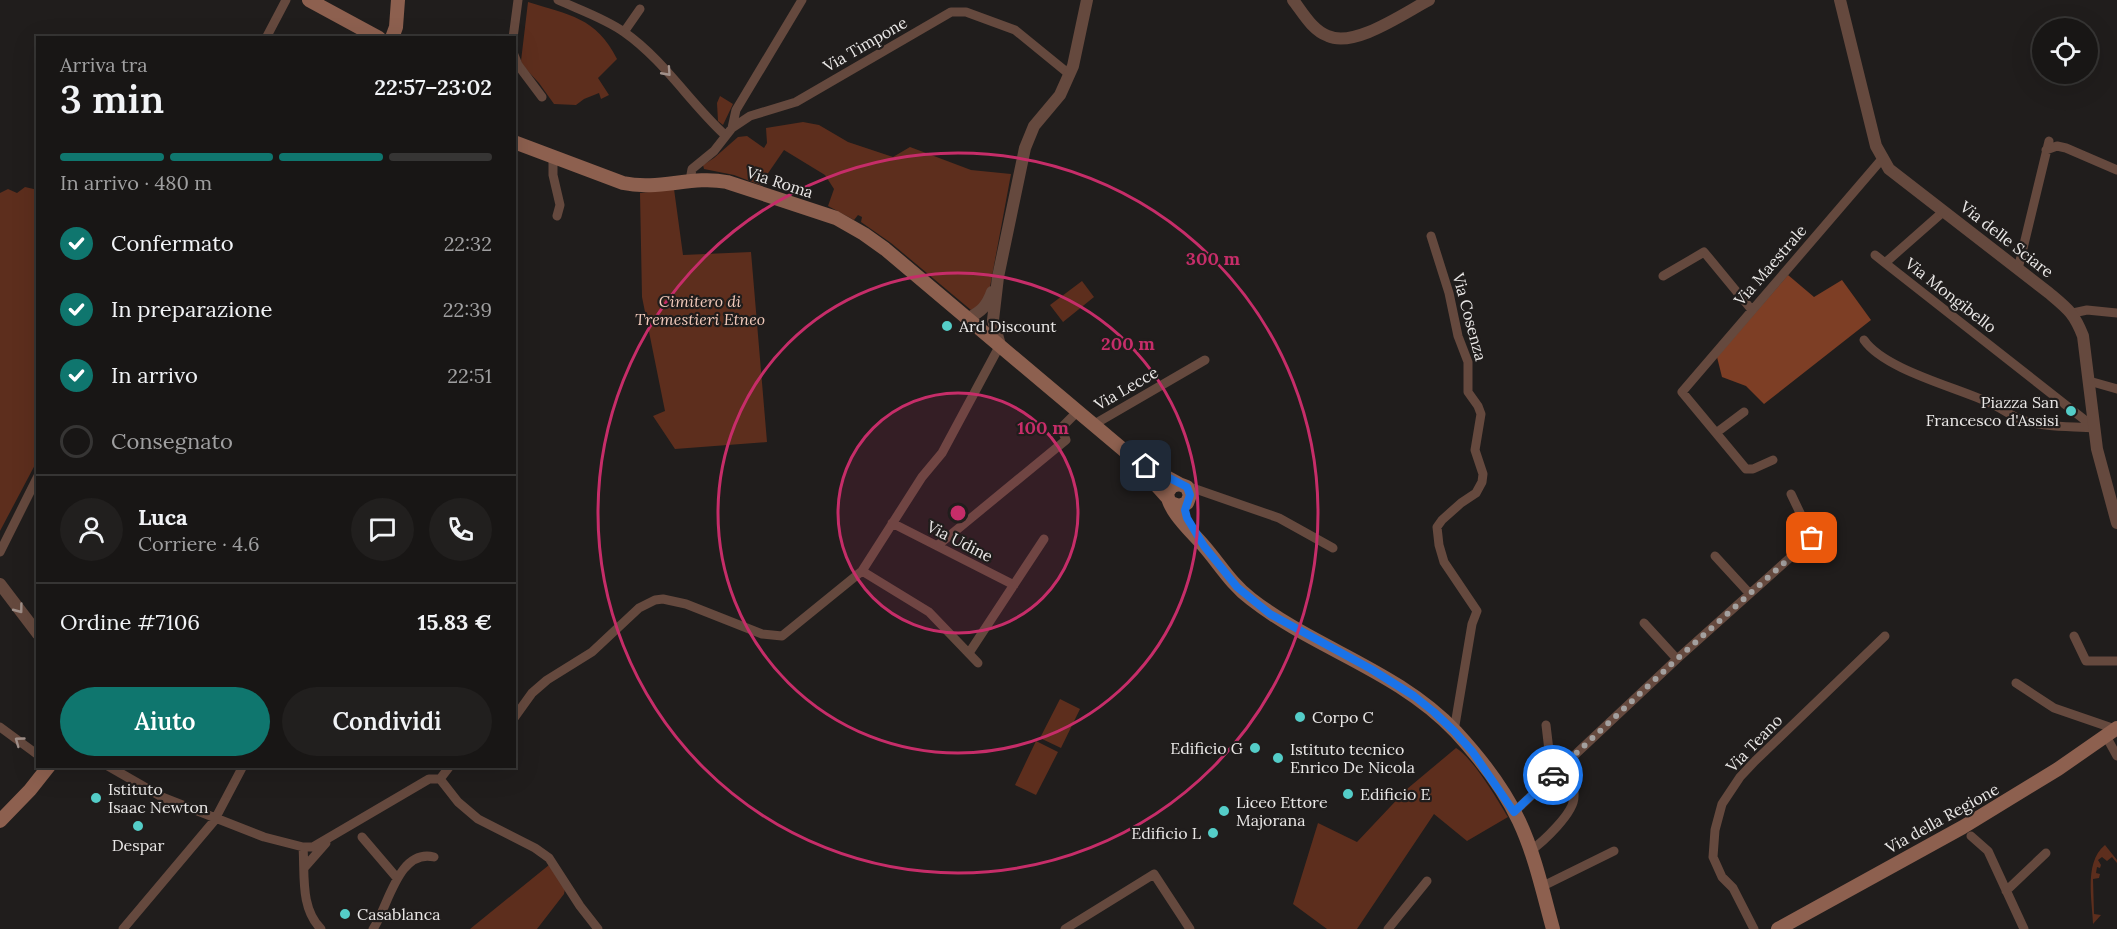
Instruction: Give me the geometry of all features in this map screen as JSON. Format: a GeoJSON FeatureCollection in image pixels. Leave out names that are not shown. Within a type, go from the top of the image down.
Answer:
{"type":"FeatureCollection","features":[{"type":"Feature","properties":{"kind":"main road"},"geometry":{"type":"LineString","coordinates":[[309,0],[375,36]]}},
{"type":"Feature","properties":{"kind":"main road"},"geometry":{"type":"LineString","coordinates":[[393,36],[396,27],[398,0]]}},
{"type":"Feature","properties":{"kind":"main road","name":"Via Roma"},"geometry":{"type":"LineString","coordinates":[[516,143],[635,186],[657,186],[711,179],[727,182],[836,218],[885,249],[1126,452]]}},
{"type":"Feature","properties":{"kind":"main road"},"geometry":{"type":"LineString","coordinates":[[1126,452],[1146,466],[1182,484],[1189,491],[1185,510],[1187,518],[1204,546]]}},
{"type":"Feature","properties":{"kind":"main road"},"geometry":{"type":"LineString","coordinates":[[1126,452],[1169,500],[1189,530],[1237,587],[1250,599],[1278,618],[1385,677],[1414,696],[1454,731],[1490,775],[1514,812],[1530,851],[1553,929]]}},
{"type":"Feature","properties":{"kind":"main road"},"geometry":{"type":"LineString","coordinates":[[1169,500],[1172,486],[1182,484]]}},
{"type":"Feature","properties":{"kind":"main road"},"geometry":{"type":"LineString","coordinates":[[1169,500],[1179,506],[1188,501]]}},
{"type":"Feature","properties":{"kind":"main road","name":"Via della Regione"},"geometry":{"type":"LineString","coordinates":[[1778,929],[1963,827],[2058,769],[2114,729]]}},
{"type":"Feature","properties":{"kind":"main road"},"geometry":{"type":"LineString","coordinates":[[0,821],[47,768]]}},
{"type":"Feature","properties":{"kind":"street"},"geometry":{"type":"LineString","coordinates":[[267,36],[286,0]]}},
{"type":"Feature","properties":{"kind":"street"},"geometry":{"type":"LineString","coordinates":[[513,36],[518,0]]}},
{"type":"Feature","properties":{"kind":"street"},"geometry":{"type":"LineString","coordinates":[[558,0],[624,32],[661,65],[725,135]]}},
{"type":"Feature","properties":{"kind":"street"},"geometry":{"type":"LineString","coordinates":[[732,128],[736,110],[802,0]]}},
{"type":"Feature","properties":{"kind":"street"},"geometry":{"type":"LineString","coordinates":[[516,715],[532,693],[556,674],[592,652],[645,604],[663,599],[686,604],[762,634],[778,637],[862,571],[922,477],[942,453],[1000,345],[993,320],[998,276],[1028,138],[1039,119],[1060,95],[1069,74],[1077,53],[1087,0]]}},
{"type":"Feature","properties":{"kind":"street"},"geometry":{"type":"LineString","coordinates":[[1293,0],[1319,31],[1328,37],[1348,39],[1364,34],[1429,0]]}},
{"type":"Feature","properties":{"kind":"street","name":"Via delle Sciare"},"geometry":{"type":"LineString","coordinates":[[1840,0],[1876,146],[1889,169],[2073,313]]}},
{"type":"Feature","properties":{"kind":"street"},"geometry":{"type":"LineString","coordinates":[[624,32],[640,9]]}},
{"type":"Feature","properties":{"kind":"street","name":"Via Timpone"},"geometry":{"type":"LineString","coordinates":[[690,180],[692,170],[714,151],[732,128],[750,116],[796,102],[951,12],[966,12],[1015,30],[1069,74]]}},
{"type":"Feature","properties":{"kind":"street"},"geometry":{"type":"LineString","coordinates":[[516,60],[542,97]]}},
{"type":"Feature","properties":{"kind":"street"},"geometry":{"type":"LineString","coordinates":[[2018,269],[2048,146],[2066,148],[2117,170]]}},
{"type":"Feature","properties":{"kind":"street"},"geometry":{"type":"LineString","coordinates":[[553,156],[553,175],[560,205],[557,216]]}},
{"type":"Feature","properties":{"kind":"street","name":"Via Maestrale"},"geometry":{"type":"LineString","coordinates":[[1716,433],[1682,392],[1882,159]]}},
{"type":"Feature","properties":{"kind":"street","name":"Via Mongibello"},"geometry":{"type":"LineString","coordinates":[[1944,211],[1885,263],[2095,428]]}},
{"type":"Feature","properties":{"kind":"street","name":"Via Cosenza"},"geometry":{"type":"LineString","coordinates":[[1431,236],[1449,293],[1458,336],[1468,362],[1468,392],[1481,414],[1475,450],[1483,474],[1482,483],[1476,493],[1461,503],[1437,527],[1444,562],[1477,611],[1472,624],[1454,731]]}},
{"type":"Feature","properties":{"kind":"street"},"geometry":{"type":"LineString","coordinates":[[1663,276],[1704,252],[1751,309]]}},
{"type":"Feature","properties":{"kind":"street"},"geometry":{"type":"LineString","coordinates":[[1875,255],[1885,263]]}},
{"type":"Feature","properties":{"kind":"street"},"geometry":{"type":"LineString","coordinates":[[993,320],[977,325],[978,313],[988,302],[998,276]]}},
{"type":"Feature","properties":{"kind":"street"},"geometry":{"type":"LineString","coordinates":[[2116,519],[2111,481],[2097,449],[2083,336],[2073,313],[2087,310],[2117,313]]}},
{"type":"Feature","properties":{"kind":"street"},"geometry":{"type":"LineString","coordinates":[[1864,340],[1879,356],[1926,378],[1989,402],[2022,420],[2095,428]]}},
{"type":"Feature","properties":{"kind":"street","name":"Via Lecce"},"geometry":{"type":"LineString","coordinates":[[1094,424],[1204,360]]}},
{"type":"Feature","properties":{"kind":"street"},"geometry":{"type":"LineString","coordinates":[[2089,381],[2117,389]]}},
{"type":"Feature","properties":{"kind":"street"},"geometry":{"type":"LineString","coordinates":[[937,546],[1066,440],[1061,428],[1078,411]]}},
{"type":"Feature","properties":{"kind":"street"},"geometry":{"type":"LineString","coordinates":[[1744,412],[1716,433],[1746,469],[1753,469],[1773,460]]}},
{"type":"Feature","properties":{"kind":"street"},"geometry":{"type":"LineString","coordinates":[[0,552],[36,480]]}},
{"type":"Feature","properties":{"kind":"street"},"geometry":{"type":"LineString","coordinates":[[1182,484],[1279,518],[1333,548]]}},
{"type":"Feature","properties":{"kind":"street"},"geometry":{"type":"LineString","coordinates":[[1791,494],[1812,538]]}},
{"type":"Feature","properties":{"kind":"street"},"geometry":{"type":"LineString","coordinates":[[1188,501],[1198,496],[1219,496]]}},
{"type":"Feature","properties":{"kind":"street"},"geometry":{"type":"LineString","coordinates":[[0,535],[14,522]]}},
{"type":"Feature","properties":{"kind":"street","name":"Via Udine"},"geometry":{"type":"LineString","coordinates":[[892,523],[1014,585]]}},
{"type":"Feature","properties":{"kind":"street"},"geometry":{"type":"LineString","coordinates":[[1514,812],[1677,659],[1812,538],[1832,540]]}},
{"type":"Feature","properties":{"kind":"street"},"geometry":{"type":"LineString","coordinates":[[969,653],[1044,539]]}},
{"type":"Feature","properties":{"kind":"street"},"geometry":{"type":"LineString","coordinates":[[1715,556],[1749,593]]}},
{"type":"Feature","properties":{"kind":"street"},"geometry":{"type":"LineString","coordinates":[[862,571],[928,612],[978,663]]}},
{"type":"Feature","properties":{"kind":"street"},"geometry":{"type":"LineString","coordinates":[[0,584],[36,631]]}},
{"type":"Feature","properties":{"kind":"street"},"geometry":{"type":"LineString","coordinates":[[1644,623],[1677,659]]}},
{"type":"Feature","properties":{"kind":"street","name":"Via Teano"},"geometry":{"type":"LineString","coordinates":[[1754,929],[1733,888],[1722,877],[1713,857],[1715,830],[1722,804],[1740,777],[1755,761],[1886,636]]}},
{"type":"Feature","properties":{"kind":"street"},"geometry":{"type":"LineString","coordinates":[[2074,636],[2086,661],[2117,661]]}},
{"type":"Feature","properties":{"kind":"street"},"geometry":{"type":"LineString","coordinates":[[2016,683],[2054,708],[2114,729],[2117,756]]}},
{"type":"Feature","properties":{"kind":"street"},"geometry":{"type":"LineString","coordinates":[[1546,725],[1552,776]]}},
{"type":"Feature","properties":{"kind":"street"},"geometry":{"type":"LineString","coordinates":[[0,727],[36,754]]}},
{"type":"Feature","properties":{"kind":"street"},"geometry":{"type":"LineString","coordinates":[[1530,851],[1544,842],[1571,810],[1574,797],[1569,759]]}},
{"type":"Feature","properties":{"kind":"street"},"geometry":{"type":"LineString","coordinates":[[111,768],[162,797],[264,837],[303,848],[313,847],[429,779],[440,779]]}},
{"type":"Feature","properties":{"kind":"street"},"geometry":{"type":"LineString","coordinates":[[123,929],[217,818],[242,768]]}},
{"type":"Feature","properties":{"kind":"street"},"geometry":{"type":"LineString","coordinates":[[440,779],[448,768]]}},
{"type":"Feature","properties":{"kind":"street"},"geometry":{"type":"LineString","coordinates":[[440,779],[458,802],[477,819],[535,848],[549,858],[579,906],[598,929]]}},
{"type":"Feature","properties":{"kind":"street"},"geometry":{"type":"LineString","coordinates":[[196,810],[202,821],[201,838]]}},
{"type":"Feature","properties":{"kind":"street"},"geometry":{"type":"LineString","coordinates":[[304,868],[333,835]]}},
{"type":"Feature","properties":{"kind":"street"},"geometry":{"type":"LineString","coordinates":[[1971,836],[1988,851],[2022,928]]}},
{"type":"Feature","properties":{"kind":"street"},"geometry":{"type":"LineString","coordinates":[[362,837],[396,878]]}},
{"type":"Feature","properties":{"kind":"street"},"geometry":{"type":"LineString","coordinates":[[303,848],[308,909],[312,919],[321,929]]}},
{"type":"Feature","properties":{"kind":"street"},"geometry":{"type":"LineString","coordinates":[[1541,887],[1614,851]]}},
{"type":"Feature","properties":{"kind":"street"},"geometry":{"type":"LineString","coordinates":[[2006,891],[2046,853]]}},
{"type":"Feature","properties":{"kind":"street"},"geometry":{"type":"LineString","coordinates":[[373,929],[396,878],[411,862],[427,855],[434,857]]}},
{"type":"Feature","properties":{"kind":"street"},"geometry":{"type":"LineString","coordinates":[[1065,929],[1154,873],[1190,929]]}},
{"type":"Feature","properties":{"kind":"street"},"geometry":{"type":"LineString","coordinates":[[1388,929],[1427,881]]}},
{"type":"Feature","properties":{"kind":"green space"},"geometry":{"type":"Polygon","coordinates":[[[528,2],[569,15],[600,34],[617,59],[598,78],[609,95],[601,99],[599,93],[576,105],[554,104],[521,61],[528,2]]]}},
{"type":"Feature","properties":{"kind":"green space"},"geometry":{"type":"Polygon","coordinates":[[[720,96],[733,104],[723,125],[718,121],[717,103],[720,96]]]}},
{"type":"Feature","properties":{"kind":"green space"},"geometry":{"type":"Polygon","coordinates":[[[803,122],[819,125],[848,142],[893,157],[910,147],[971,170],[1011,174],[990,287],[984,304],[971,310],[891,243],[861,222],[862,217],[858,215],[854,220],[828,206],[834,189],[825,175],[784,150],[760,185],[734,175],[704,169],[703,165],[738,137],[747,136],[764,148],[767,143],[766,128],[803,122]]]}},
{"type":"Feature","properties":{"kind":"green space"},"geometry":{"type":"Polygon","coordinates":[[[25,187],[36,190],[36,463],[0,531],[0,193],[8,189],[17,193],[25,187]]]}},
{"type":"Feature","properties":{"kind":"green space","name":"Cimitero di Tremestieri Etneo"},"geometry":{"type":"Polygon","coordinates":[[[674,189],[683,255],[751,252],[767,442],[675,449],[653,416],[665,411],[642,297],[640,193],[674,189]]]}},
{"type":"Feature","properties":{"kind":"green space"},"geometry":{"type":"Polygon","coordinates":[[[1082,281],[1094,297],[1063,322],[1050,305],[1082,281]]]}},
{"type":"Feature","properties":{"kind":"green space"},"geometry":{"type":"Polygon","coordinates":[[[1060,699],[1080,709],[1061,748],[1040,738],[1060,699]]]}},
{"type":"Feature","properties":{"kind":"green space"},"geometry":{"type":"Polygon","coordinates":[[[1036,741],[1058,752],[1036,795],[1015,785],[1036,741]]]}},
{"type":"Feature","properties":{"kind":"green space"},"geometry":{"type":"Polygon","coordinates":[[[1456,748],[1477,769],[1508,817],[1467,841],[1434,814],[1357,929],[1327,929],[1293,904],[1318,823],[1357,842],[1407,789],[1456,748]]]}},
{"type":"Feature","properties":{"kind":"green space"},"geometry":{"type":"Polygon","coordinates":[[[2105,845],[2117,863],[2112,857],[2107,861],[2102,857],[2098,860],[2101,865],[2100,868],[2097,867],[2096,873],[2100,874],[2099,878],[2093,879],[2094,914],[2101,915],[2093,924],[2092,871],[2098,852],[2105,845]]]}},
{"type":"Feature","properties":{"kind":"green space"},"geometry":{"type":"Polygon","coordinates":[[[549,865],[565,889],[564,894],[537,929],[470,929],[549,865]]]}},
{"type":"Feature","properties":{"kind":"shaded area"},"geometry":{"type":"Polygon","coordinates":[[[1788,275],[1814,297],[1842,280],[1871,320],[1764,404],[1746,386],[1722,377],[1717,357],[1788,275]]]}},
{"type":"Feature","properties":{"kind":"way so far"},"geometry":{"type":"LineString","coordinates":[[1553,775],[1749,593],[1812,538]]}},
{"type":"Feature","properties":{"kind":"place","name":"Ard Discount"},"geometry":{"type":"Point","coordinates":[947,326]}},
{"type":"Feature","properties":{"kind":"place","name":"Piazza San Francesco d'Assisi"},"geometry":{"type":"Point","coordinates":[2071,411]}},
{"type":"Feature","properties":{"kind":"place","name":"Corpo C"},"geometry":{"type":"Point","coordinates":[1300,717]}},
{"type":"Feature","properties":{"kind":"place","name":"Edificio G"},"geometry":{"type":"Point","coordinates":[1255,748]}},
{"type":"Feature","properties":{"kind":"place","name":"Istituto tecnico Enrico De Nicola"},"geometry":{"type":"Point","coordinates":[1278,758]}},
{"type":"Feature","properties":{"kind":"place","name":"Edificio E"},"geometry":{"type":"Point","coordinates":[1348,794]}},
{"type":"Feature","properties":{"kind":"place","name":"Istituto Isaac Newton"},"geometry":{"type":"Point","coordinates":[96,798]}},
{"type":"Feature","properties":{"kind":"place","name":"Liceo Ettore Majorana"},"geometry":{"type":"Point","coordinates":[1224,811]}},
{"type":"Feature","properties":{"kind":"place","name":"Despar"},"geometry":{"type":"Point","coordinates":[138,826]}},
{"type":"Feature","properties":{"kind":"place","name":"Edificio L"},"geometry":{"type":"Point","coordinates":[1213,833]}},
{"type":"Feature","properties":{"kind":"place","name":"Casablanca"},"geometry":{"type":"Point","coordinates":[345,914]}},
{"type":"Feature","properties":{"kind":"route"},"geometry":{"type":"LineString","coordinates":[[1146,466],[1187,487],[1190,495],[1185,510],[1187,518],[1204,546],[1237,587],[1270,614],[1385,677],[1434,712],[1472,751],[1514,812],[1553,775]]}}]}
